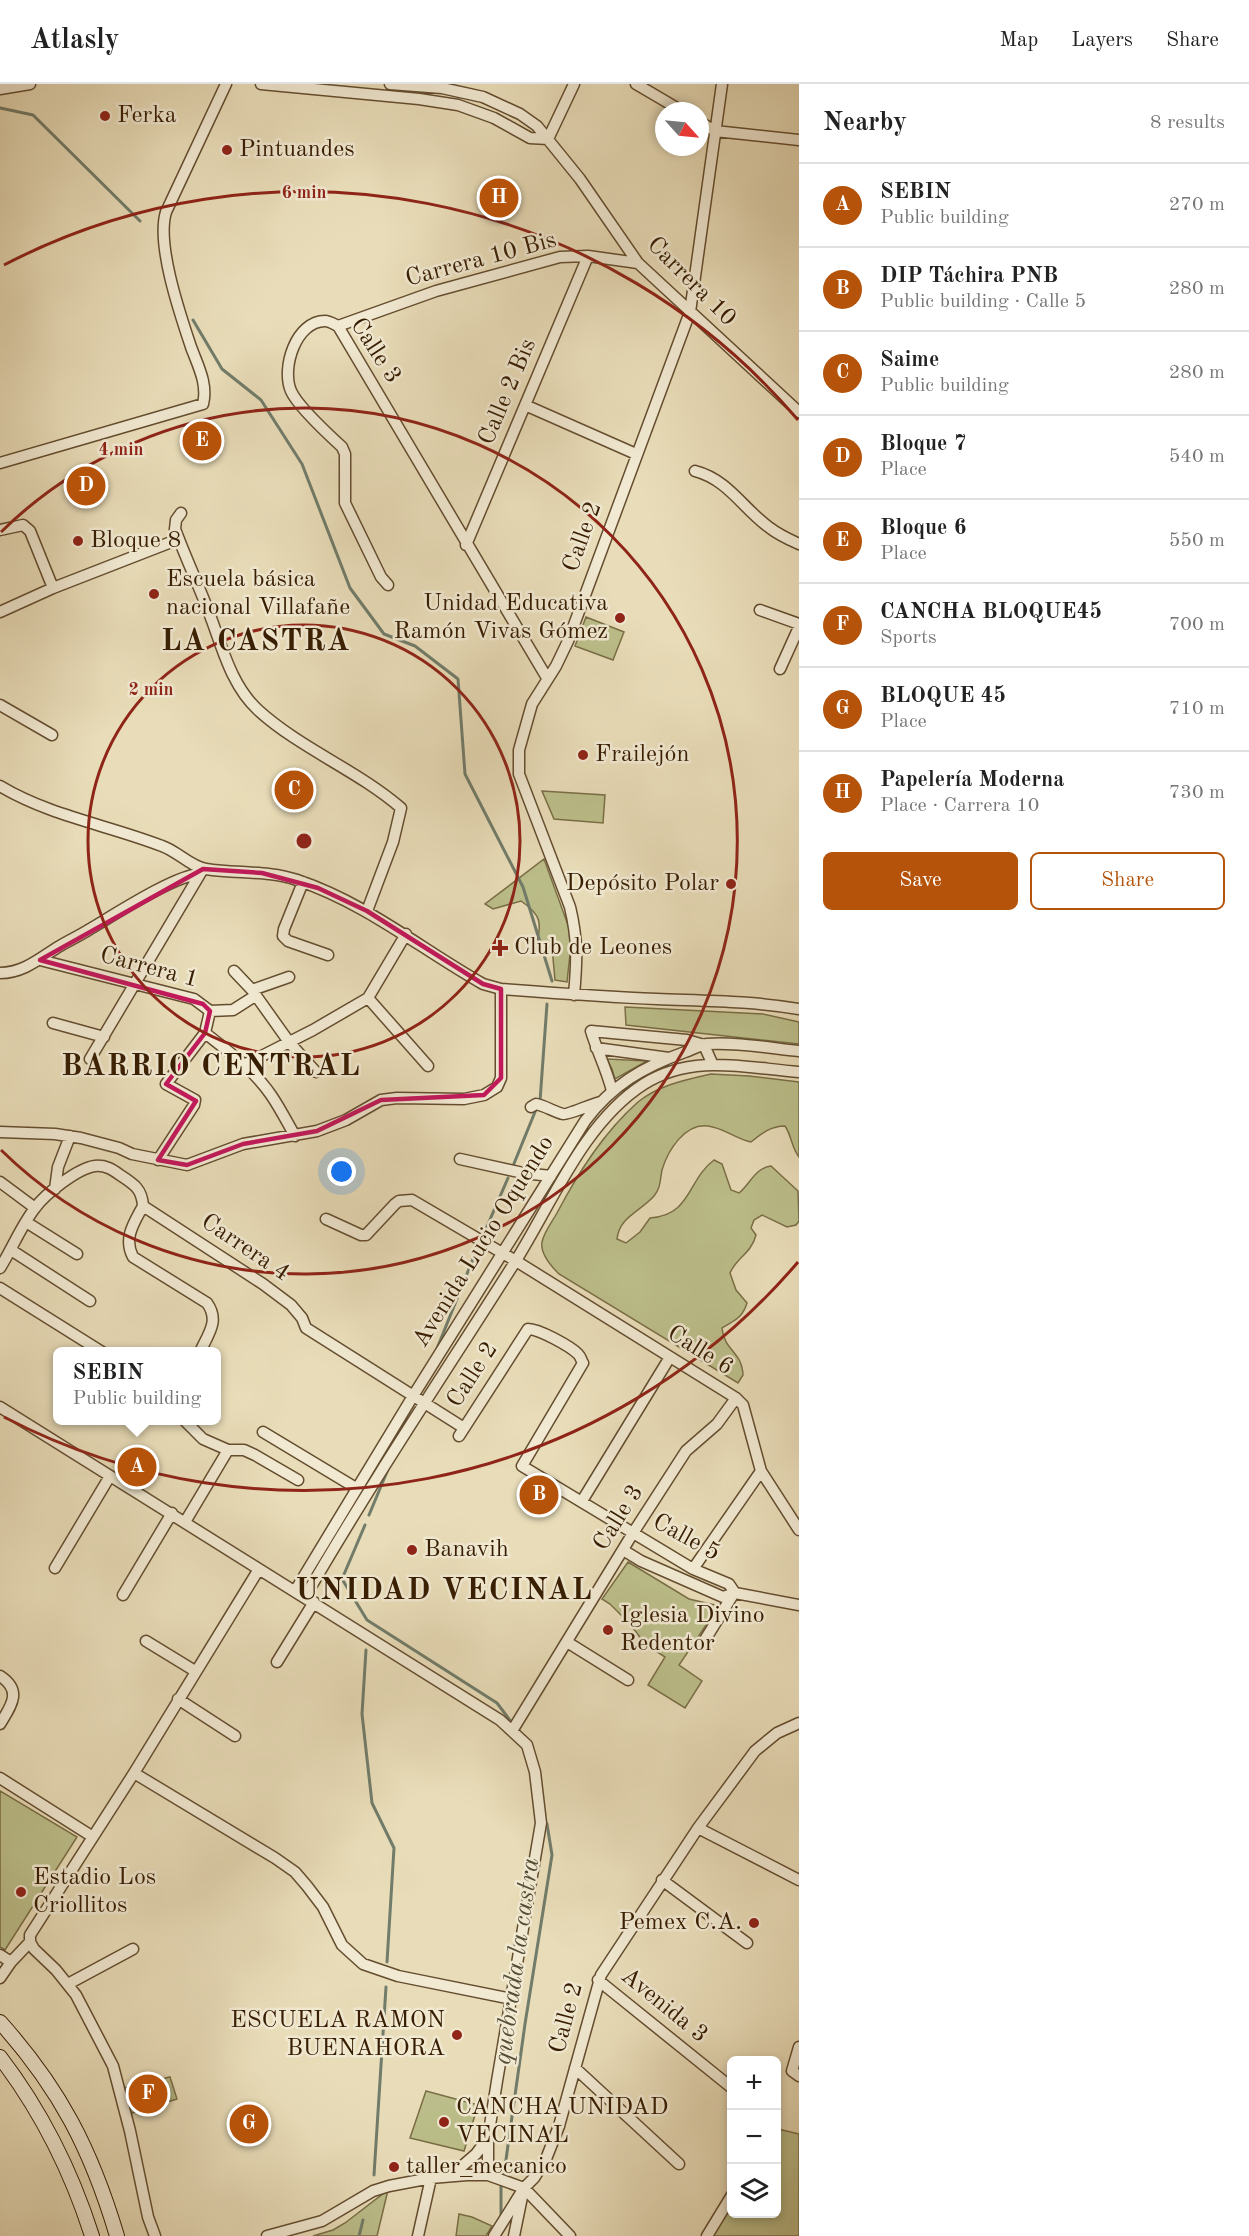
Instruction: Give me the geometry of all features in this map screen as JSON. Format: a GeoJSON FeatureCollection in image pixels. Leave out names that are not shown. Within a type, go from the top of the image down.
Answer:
{"type":"FeatureCollection","features":[{"type":"Feature","properties":{"kind":"main road"},"geometry":{"type":"LineString","coordinates":[[0,2022],[50,2083],[68,2111],[96,2172],[117,2236]]}},
{"type":"Feature","properties":{"kind":"main road"},"geometry":{"type":"LineString","coordinates":[[0,2057],[33,2104],[67,2166],[92,2236]]}},
{"type":"Feature","properties":{"kind":"street"},"geometry":{"type":"LineString","coordinates":[[0,89],[30,84]]}},
{"type":"Feature","properties":{"kind":"street"},"geometry":{"type":"LineString","coordinates":[[0,463],[203,404],[205,395],[202,375],[184,326],[171,279],[162,231],[166,212],[226,84]]}},
{"type":"Feature","properties":{"kind":"street"},"geometry":{"type":"LineString","coordinates":[[261,84],[419,99],[458,105],[494,118],[530,138],[548,139],[574,84]]}},
{"type":"Feature","properties":{"kind":"street","name":"Carrera 10"},"geometry":{"type":"LineString","coordinates":[[390,84],[464,92],[500,104],[537,126],[580,179],[638,263],[798,407]]}},
{"type":"Feature","properties":{"kind":"street"},"geometry":{"type":"LineString","coordinates":[[636,84],[667,102]]}},
{"type":"Feature","properties":{"kind":"street","name":"Calle 2"},"geometry":{"type":"LineString","coordinates":[[574,995],[577,947],[570,907],[519,774],[519,750],[532,704],[556,666],[568,641],[690,312],[722,84]]}},
{"type":"Feature","properties":{"kind":"street"},"geometry":{"type":"LineString","coordinates":[[419,99],[421,87]]}},
{"type":"Feature","properties":{"kind":"street"},"geometry":{"type":"LineString","coordinates":[[494,118],[500,104]]}},
{"type":"Feature","properties":{"kind":"street"},"geometry":{"type":"LineString","coordinates":[[709,127],[715,131],[799,140]]}},
{"type":"Feature","properties":{"kind":"street","name":"Carrera 10 Bis"},"geometry":{"type":"LineString","coordinates":[[338,326],[436,291],[560,257],[588,256],[638,263]]}},
{"type":"Feature","properties":{"kind":"street","name":"Calle 2 Bis"},"geometry":{"type":"LineString","coordinates":[[466,545],[588,256]]}},
{"type":"Feature","properties":{"kind":"street","name":"Calle 3"},"geometry":{"type":"LineString","coordinates":[[388,585],[381,577],[345,503],[345,454],[342,447],[291,392],[289,362],[297,339],[305,329],[327,320],[338,326],[547,678]]}},
{"type":"Feature","properties":{"kind":"street"},"geometry":{"type":"LineString","coordinates":[[525,405],[636,454]]}},
{"type":"Feature","properties":{"kind":"street"},"geometry":{"type":"LineString","coordinates":[[695,471],[710,475],[723,483],[768,527],[799,544]]}},
{"type":"Feature","properties":{"kind":"street"},"geometry":{"type":"LineString","coordinates":[[181,513],[176,520],[179,539],[224,654],[238,685],[248,700],[292,736],[382,793],[401,808],[393,842],[367,911]]}},
{"type":"Feature","properties":{"kind":"street"},"geometry":{"type":"LineString","coordinates":[[0,530],[23,525],[30,531],[53,588]]}},
{"type":"Feature","properties":{"kind":"street"},"geometry":{"type":"LineString","coordinates":[[0,612],[53,588],[179,539]]}},
{"type":"Feature","properties":{"kind":"street"},"geometry":{"type":"LineString","coordinates":[[760,610],[799,626],[780,669]]}},
{"type":"Feature","properties":{"kind":"street"},"geometry":{"type":"LineString","coordinates":[[0,705],[52,735]]}},
{"type":"Feature","properties":{"kind":"street"},"geometry":{"type":"LineString","coordinates":[[1,790],[57,813],[141,837],[168,848],[202,871]]}},
{"type":"Feature","properties":{"kind":"street"},"geometry":{"type":"LineString","coordinates":[[0,973],[17,971],[40,960],[59,946],[185,877],[202,871],[262,873],[303,882],[367,911],[483,984],[501,989],[574,995],[732,1001],[799,1009]]}},
{"type":"Feature","properties":{"kind":"street"},"geometry":{"type":"LineString","coordinates":[[90,1059],[202,871]]}},
{"type":"Feature","properties":{"kind":"street"},"geometry":{"type":"LineString","coordinates":[[303,882],[283,936],[288,941],[328,955]]}},
{"type":"Feature","properties":{"kind":"street"},"geometry":{"type":"LineString","coordinates":[[244,1065],[368,998],[406,934]]}},
{"type":"Feature","properties":{"kind":"street","name":"Carrera 1"},"geometry":{"type":"LineString","coordinates":[[40,960],[194,999],[210,1011],[205,1033]]}},
{"type":"Feature","properties":{"kind":"street"},"geometry":{"type":"LineString","coordinates":[[234,971],[254,993],[289,1042],[316,1072]]}},
{"type":"Feature","properties":{"kind":"street"},"geometry":{"type":"LineString","coordinates":[[210,1011],[233,1010],[254,993],[289,977]]}},
{"type":"Feature","properties":{"kind":"street"},"geometry":{"type":"LineString","coordinates":[[1,1135],[55,1134],[119,1148],[132,1154],[187,1165],[243,1144],[317,1131],[338,1123],[381,1100],[397,1098],[464,1099],[484,1095],[497,1087],[501,1078],[501,989]]}},
{"type":"Feature","properties":{"kind":"street"},"geometry":{"type":"LineString","coordinates":[[368,998],[428,1066]]}},
{"type":"Feature","properties":{"kind":"street"},"geometry":{"type":"LineString","coordinates":[[52,1023],[104,1037]]}},
{"type":"Feature","properties":{"kind":"street"},"geometry":{"type":"LineString","coordinates":[[612,1090],[591,1030],[687,1040],[704,1045],[712,1063]]}},
{"type":"Feature","properties":{"kind":"street"},"geometry":{"type":"LineString","coordinates":[[158,1160],[194,1106],[195,1100],[166,1084],[205,1033],[244,1065],[270,1094],[295,1136]]}},
{"type":"Feature","properties":{"kind":"street","name":"Avenida Lucio Oquendo"},"geometry":{"type":"LineString","coordinates":[[295,1591],[412,1396],[585,1121],[600,1102],[629,1078],[669,1058],[704,1045],[731,1045],[799,1052]]}},
{"type":"Feature","properties":{"kind":"street"},"geometry":{"type":"LineString","coordinates":[[596,1048],[669,1058],[684,1068]]}},
{"type":"Feature","properties":{"kind":"street","name":"Avenida Lucio Oquendo"},"geometry":{"type":"LineString","coordinates":[[277,1662],[310,1600],[424,1403],[516,1261],[571,1167],[607,1115],[623,1099],[645,1083],[684,1068],[712,1063],[799,1072]]}},
{"type":"Feature","properties":{"kind":"street"},"geometry":{"type":"LineString","coordinates":[[531,1107],[536,1104],[570,1115],[584,1106],[600,1102]]}},
{"type":"Feature","properties":{"kind":"street"},"geometry":{"type":"LineString","coordinates":[[0,1268],[35,1208],[55,1189],[58,1167],[70,1137]]}},
{"type":"Feature","properties":{"kind":"street"},"geometry":{"type":"LineString","coordinates":[[460,1159],[523,1173],[551,1176]]}},
{"type":"Feature","properties":{"kind":"street","name":"Carrera 4"},"geometry":{"type":"LineString","coordinates":[[55,1189],[75,1173],[94,1166],[108,1167],[138,1187],[142,1195],[143,1206],[263,1284],[291,1305],[302,1318],[306,1328],[424,1403]]}},
{"type":"Feature","properties":{"kind":"street"},"geometry":{"type":"LineString","coordinates":[[0,1182],[35,1208]]}},
{"type":"Feature","properties":{"kind":"street","name":"Calle 6"},"geometry":{"type":"LineString","coordinates":[[326,1220],[366,1235],[395,1204],[399,1201],[412,1200],[503,1253],[736,1398],[743,1405],[761,1471],[799,1530]]}},
{"type":"Feature","properties":{"kind":"street"},"geometry":{"type":"LineString","coordinates":[[143,1206],[131,1228],[128,1249],[133,1257],[207,1303],[212,1309],[213,1324],[202,1347]]}},
{"type":"Feature","properties":{"kind":"street"},"geometry":{"type":"LineString","coordinates":[[26,1222],[77,1254]]}},
{"type":"Feature","properties":{"kind":"street"},"geometry":{"type":"LineString","coordinates":[[11,1250],[90,1300]]}},
{"type":"Feature","properties":{"kind":"street"},"geometry":{"type":"LineString","coordinates":[[0,1288],[94,1347]]}},
{"type":"Feature","properties":{"kind":"street","name":"Calle 2"},"geometry":{"type":"LineString","coordinates":[[424,1403],[461,1432],[528,1329],[535,1329],[580,1355],[583,1363],[522,1466]]}},
{"type":"Feature","properties":{"kind":"street"},"geometry":{"type":"LineString","coordinates":[[582,1501],[670,1357]]}},
{"type":"Feature","properties":{"kind":"street","name":"Calle 3"},"geometry":{"type":"LineString","coordinates":[[513,1731],[633,1533],[686,1451],[717,1424],[736,1398]]}},
{"type":"Feature","properties":{"kind":"street"},"geometry":{"type":"LineString","coordinates":[[0,1407],[500,1720],[527,1745],[535,1772],[541,1822],[488,2138],[488,2175]]}},
{"type":"Feature","properties":{"kind":"street"},"geometry":{"type":"LineString","coordinates":[[189,1425],[202,1439],[228,1450],[244,1450],[298,1480]]}},
{"type":"Feature","properties":{"kind":"street"},"geometry":{"type":"LineString","coordinates":[[263,1432],[356,1488]]}},
{"type":"Feature","properties":{"kind":"street"},"geometry":{"type":"LineString","coordinates":[[185,1522],[228,1450]]}},
{"type":"Feature","properties":{"kind":"street","name":"Calle 5"},"geometry":{"type":"LineString","coordinates":[[522,1466],[693,1569],[729,1584],[735,1593]]}},
{"type":"Feature","properties":{"kind":"street"},"geometry":{"type":"LineString","coordinates":[[693,1569],[761,1471]]}},
{"type":"Feature","properties":{"kind":"street"},"geometry":{"type":"LineString","coordinates":[[55,1568],[110,1476]]}},
{"type":"Feature","properties":{"kind":"street"},"geometry":{"type":"LineString","coordinates":[[123,1595],[172,1514]]}},
{"type":"Feature","properties":{"kind":"street","name":"Calle 5"},"geometry":{"type":"LineString","coordinates":[[623,1550],[641,1561],[723,1597],[735,1593],[799,1605]]}},
{"type":"Feature","properties":{"kind":"street"},"geometry":{"type":"LineString","coordinates":[[0,1978],[30,1942],[33,1928],[134,1773],[259,1569]]}},
{"type":"Feature","properties":{"kind":"street"},"geometry":{"type":"LineString","coordinates":[[703,1642],[735,1593]]}},
{"type":"Feature","properties":{"kind":"street"},"geometry":{"type":"LineString","coordinates":[[146,1641],[195,1671]]}},
{"type":"Feature","properties":{"kind":"street"},"geometry":{"type":"LineString","coordinates":[[567,1642],[628,1680]]}},
{"type":"Feature","properties":{"kind":"street"},"geometry":{"type":"LineString","coordinates":[[0,1676],[7,1681],[13,1692],[13,1703],[0,1725]]}},
{"type":"Feature","properties":{"kind":"street"},"geometry":{"type":"LineString","coordinates":[[178,1699],[235,1736]]}},
{"type":"Feature","properties":{"kind":"street","name":"Calle 2"},"geometry":{"type":"LineString","coordinates":[[514,2236],[524,2188],[534,2178],[546,2159],[559,2126],[598,1980],[662,1880],[755,1751],[777,1733],[799,1723]]}},
{"type":"Feature","properties":{"kind":"street"},"geometry":{"type":"LineString","coordinates":[[134,1773],[295,1872],[323,1907],[342,1945],[363,1965],[398,1976],[512,1999]]}},
{"type":"Feature","properties":{"kind":"street"},"geometry":{"type":"LineString","coordinates":[[0,1778],[93,1837]]}},
{"type":"Feature","properties":{"kind":"street"},"geometry":{"type":"LineString","coordinates":[[698,1828],[799,1880]]}},
{"type":"Feature","properties":{"kind":"street"},"geometry":{"type":"LineString","coordinates":[[662,1880],[747,1943]]}},
{"type":"Feature","properties":{"kind":"street"},"geometry":{"type":"LineString","coordinates":[[30,1942],[68,1984],[113,2066],[130,2131],[148,2217],[155,2236]]}},
{"type":"Feature","properties":{"kind":"street"},"geometry":{"type":"LineString","coordinates":[[68,1984],[133,1949]]}},
{"type":"Feature","properties":{"kind":"street"},"geometry":{"type":"LineString","coordinates":[[0,1955],[11,1962]]}},
{"type":"Feature","properties":{"kind":"street","name":"Avenida 3"},"geometry":{"type":"LineString","coordinates":[[598,1980],[727,2084]]}},
{"type":"Feature","properties":{"kind":"street"},"geometry":{"type":"LineString","coordinates":[[799,2047],[792,2071],[799,2076]]}},
{"type":"Feature","properties":{"kind":"street"},"geometry":{"type":"LineString","coordinates":[[574,2068],[679,2164]]}},
{"type":"Feature","properties":{"kind":"street"},"geometry":{"type":"LineString","coordinates":[[452,2175],[476,2154],[488,2138]]}},
{"type":"Feature","properties":{"kind":"street"},"geometry":{"type":"LineString","coordinates":[[267,2236],[322,2221],[373,2191],[410,2181],[452,2175],[488,2175],[524,2188],[570,2236]]}},
{"type":"Feature","properties":{"kind":"street"},"geometry":{"type":"LineString","coordinates":[[418,2236],[431,2178]]}},
{"type":"Feature","properties":{"kind":"street"},"geometry":{"type":"LineString","coordinates":[[494,2236],[524,2188]]}},
{"type":"Feature","properties":{"kind":"street"},"geometry":{"type":"LineString","coordinates":[[707,2236],[727,2203]]}},
{"type":"Feature","properties":{"kind":"highlighted area"},"geometry":{"type":"Polygon","coordinates":[[[203,869],[262,873],[318,888],[367,911],[483,984],[501,989],[501,1078],[484,1095],[381,1100],[317,1131],[243,1144],[187,1165],[158,1160],[196,1101],[166,1084],[205,1033],[210,1011],[203,1004],[40,960],[203,869]]]}},
{"type":"Feature","properties":{"kind":"green space"},"geometry":{"type":"Polygon","coordinates":[[[586,617],[624,632],[613,660],[575,646],[586,617]]]}},
{"type":"Feature","properties":{"kind":"green space"},"geometry":{"type":"Polygon","coordinates":[[[542,791],[605,795],[603,823],[554,819],[542,791]]]}},
{"type":"Feature","properties":{"kind":"green space"},"geometry":{"type":"Polygon","coordinates":[[[544,859],[572,936],[567,982],[555,980],[552,947],[536,948],[539,921],[528,906],[521,901],[493,909],[485,904],[544,859]]]}},
{"type":"Feature","properties":{"kind":"green space"},"geometry":{"type":"Polygon","coordinates":[[[625,1007],[763,1014],[799,1022],[799,1044],[626,1025],[625,1007]]]}},
{"type":"Feature","properties":{"kind":"green space"},"geometry":{"type":"Polygon","coordinates":[[[607,1059],[647,1061],[615,1079],[607,1059]]]}},
{"type":"Feature","properties":{"kind":"green space"},"geometry":{"type":"Polygon","coordinates":[[[711,1074],[799,1082],[799,1157],[785,1126],[775,1127],[751,1142],[714,1127],[700,1126],[692,1129],[679,1139],[668,1154],[656,1193],[626,1220],[617,1239],[626,1243],[640,1232],[650,1218],[664,1215],[682,1204],[705,1168],[714,1160],[722,1164],[731,1190],[739,1193],[757,1173],[771,1166],[798,1191],[799,1221],[796,1225],[787,1227],[762,1215],[754,1220],[751,1228],[756,1235],[754,1241],[730,1273],[736,1290],[747,1303],[740,1316],[722,1328],[726,1342],[742,1367],[743,1375],[738,1383],[559,1274],[547,1260],[542,1246],[546,1231],[583,1168],[625,1114],[655,1091],[711,1074]]]}},
{"type":"Feature","properties":{"kind":"green space"},"geometry":{"type":"Polygon","coordinates":[[[628,1562],[689,1599],[719,1606],[679,1665],[702,1681],[685,1708],[648,1685],[665,1657],[645,1644],[630,1624],[602,1599],[628,1562]]]}},
{"type":"Feature","properties":{"kind":"green space","name":"Estadio Los Criollitos"},"geometry":{"type":"Polygon","coordinates":[[[0,1791],[77,1837],[5,1950],[0,1947],[0,1791]]]}},
{"type":"Feature","properties":{"kind":"green space"},"geometry":{"type":"Polygon","coordinates":[[[170,2077],[177,2099],[129,2114],[119,2089],[170,2077]]]}},
{"type":"Feature","properties":{"kind":"green space","name":"CANCHA UNIDAD VECINAL"},"geometry":{"type":"Polygon","coordinates":[[[426,2091],[478,2105],[464,2151],[410,2138],[426,2091]]]}},
{"type":"Feature","properties":{"kind":"green space"},"geometry":{"type":"Polygon","coordinates":[[[781,2130],[799,2134],[799,2236],[713,2236],[727,2213],[727,2218],[781,2218],[781,2130]]]}},
{"type":"Feature","properties":{"kind":"green space"},"geometry":{"type":"Polygon","coordinates":[[[388,2190],[377,2236],[313,2236],[333,2230],[345,2223],[388,2190]]]}},
{"type":"Feature","properties":{"kind":"green space"},"geometry":{"type":"Polygon","coordinates":[[[459,2214],[492,2226],[486,2236],[456,2236],[459,2214]]]}},
{"type":"Feature","properties":{"kind":"waterway"},"geometry":{"type":"LineString","coordinates":[[0,108],[33,115],[140,221]]}},
{"type":"Feature","properties":{"kind":"waterway"},"geometry":{"type":"LineString","coordinates":[[193,320],[222,369],[261,400],[302,464],[350,588],[384,634],[415,646],[458,679],[465,774],[523,887],[552,981]]}},
{"type":"Feature","properties":{"kind":"waterway"},"geometry":{"type":"LineString","coordinates":[[540,1101],[547,1004]]}},
{"type":"Feature","properties":{"kind":"waterway"},"geometry":{"type":"LineString","coordinates":[[513,1166],[537,1107]]}},
{"type":"Feature","properties":{"kind":"waterway"},"geometry":{"type":"LineString","coordinates":[[485,1231],[508,1178]]}},
{"type":"Feature","properties":{"kind":"waterway"},"geometry":{"type":"LineString","coordinates":[[436,1351],[477,1249]]}},
{"type":"Feature","properties":{"kind":"waterway"},"geometry":{"type":"LineString","coordinates":[[369,1515],[389,1467]]}},
{"type":"Feature","properties":{"kind":"waterway","name":"quebrada la castra"},"geometry":{"type":"LineString","coordinates":[[365,1525],[342,1579],[367,1620],[497,1703],[512,1723]]}},
{"type":"Feature","properties":{"kind":"waterway"},"geometry":{"type":"LineString","coordinates":[[366,1650],[362,1714],[372,1803],[394,1848],[387,1962]]}},
{"type":"Feature","properties":{"kind":"waterway","name":"quebrada la castra"},"geometry":{"type":"LineString","coordinates":[[504,2174],[552,1855],[547,1824]]}},
{"type":"Feature","properties":{"kind":"waterway"},"geometry":{"type":"LineString","coordinates":[[374,2175],[386,1987]]}},
{"type":"Feature","properties":{"kind":"waterway","name":"quebrada la castra"},"geometry":{"type":"LineString","coordinates":[[501,2186],[501,2218]]}},
{"type":"Feature","properties":{"kind":"waterway"},"geometry":{"type":"LineString","coordinates":[[359,2236],[363,2220]]}},
{"type":"Feature","properties":{"kind":"place","name":"Ferka"},"geometry":{"type":"Point","coordinates":[105,116]}},
{"type":"Feature","properties":{"kind":"place","name":"Pintuandes"},"geometry":{"type":"Point","coordinates":[227,150]}},
{"type":"Feature","properties":{"kind":"place","name":"Papelería Moderna"},"geometry":{"type":"Point","coordinates":[499,198]}},
{"type":"Feature","properties":{"kind":"place","name":"Bloque 6"},"geometry":{"type":"Point","coordinates":[202,441]}},
{"type":"Feature","properties":{"kind":"place","name":"Bloque 7"},"geometry":{"type":"Point","coordinates":[86,486]}},
{"type":"Feature","properties":{"kind":"place","name":"Bloque 8"},"geometry":{"type":"Point","coordinates":[78,541]}},
{"type":"Feature","properties":{"kind":"place","name":"Escuela básica nacional Villafañe"},"geometry":{"type":"Point","coordinates":[154,594]}},
{"type":"Feature","properties":{"kind":"place","name":"Unidad Educativa Ramón Vivas Gómez"},"geometry":{"type":"Point","coordinates":[620,618]}},
{"type":"Feature","properties":{"kind":"place","name":"Frailejón"},"geometry":{"type":"Point","coordinates":[583,755]}},
{"type":"Feature","properties":{"kind":"place","name":"Saime"},"geometry":{"type":"Point","coordinates":[294,790]}},
{"type":"Feature","properties":{"kind":"place","name":"Depósito Polar"},"geometry":{"type":"Point","coordinates":[731,884]}},
{"type":"Feature","properties":{"kind":"place","name":"Club de Leones"},"geometry":{"type":"Point","coordinates":[500,948]}},
{"type":"Feature","properties":{"kind":"place","name":"SEBIN"},"geometry":{"type":"Point","coordinates":[137,1467]}},
{"type":"Feature","properties":{"kind":"place","name":"DIP Táchira PNB"},"geometry":{"type":"Point","coordinates":[539,1495]}},
{"type":"Feature","properties":{"kind":"place","name":"Banavih"},"geometry":{"type":"Point","coordinates":[412,1550]}},
{"type":"Feature","properties":{"kind":"place","name":"Iglesia Divino Redentor"},"geometry":{"type":"Point","coordinates":[608,1630]}},
{"type":"Feature","properties":{"kind":"place","name":"Estadio Los Criollitos"},"geometry":{"type":"Point","coordinates":[21,1892]}},
{"type":"Feature","properties":{"kind":"place","name":"Pemex C.A."},"geometry":{"type":"Point","coordinates":[754,1923]}},
{"type":"Feature","properties":{"kind":"place","name":"ESCUELA RAMON BUENAHORA"},"geometry":{"type":"Point","coordinates":[457,2035]}},
{"type":"Feature","properties":{"kind":"place","name":"CANCHA BLOQUE45"},"geometry":{"type":"Point","coordinates":[148,2094]}},
{"type":"Feature","properties":{"kind":"place","name":"CANCHA UNIDAD VECINAL"},"geometry":{"type":"Point","coordinates":[444,2122]}},
{"type":"Feature","properties":{"kind":"place","name":"BLOQUE 45"},"geometry":{"type":"Point","coordinates":[249,2124]}},
{"type":"Feature","properties":{"kind":"place","name":"taller_mecanico"},"geometry":{"type":"Point","coordinates":[394,2167]}},
{"type":"Feature","properties":{"kind":"district","name":"LA CASTRA"},"geometry":{"type":"Point","coordinates":[256,642]}},
{"type":"Feature","properties":{"kind":"district","name":"BARRIO CENTRAL"},"geometry":{"type":"Point","coordinates":[211,1067]}},
{"type":"Feature","properties":{"kind":"district","name":"UNIDAD VECINAL"},"geometry":{"type":"Point","coordinates":[444,1591]}}]}
